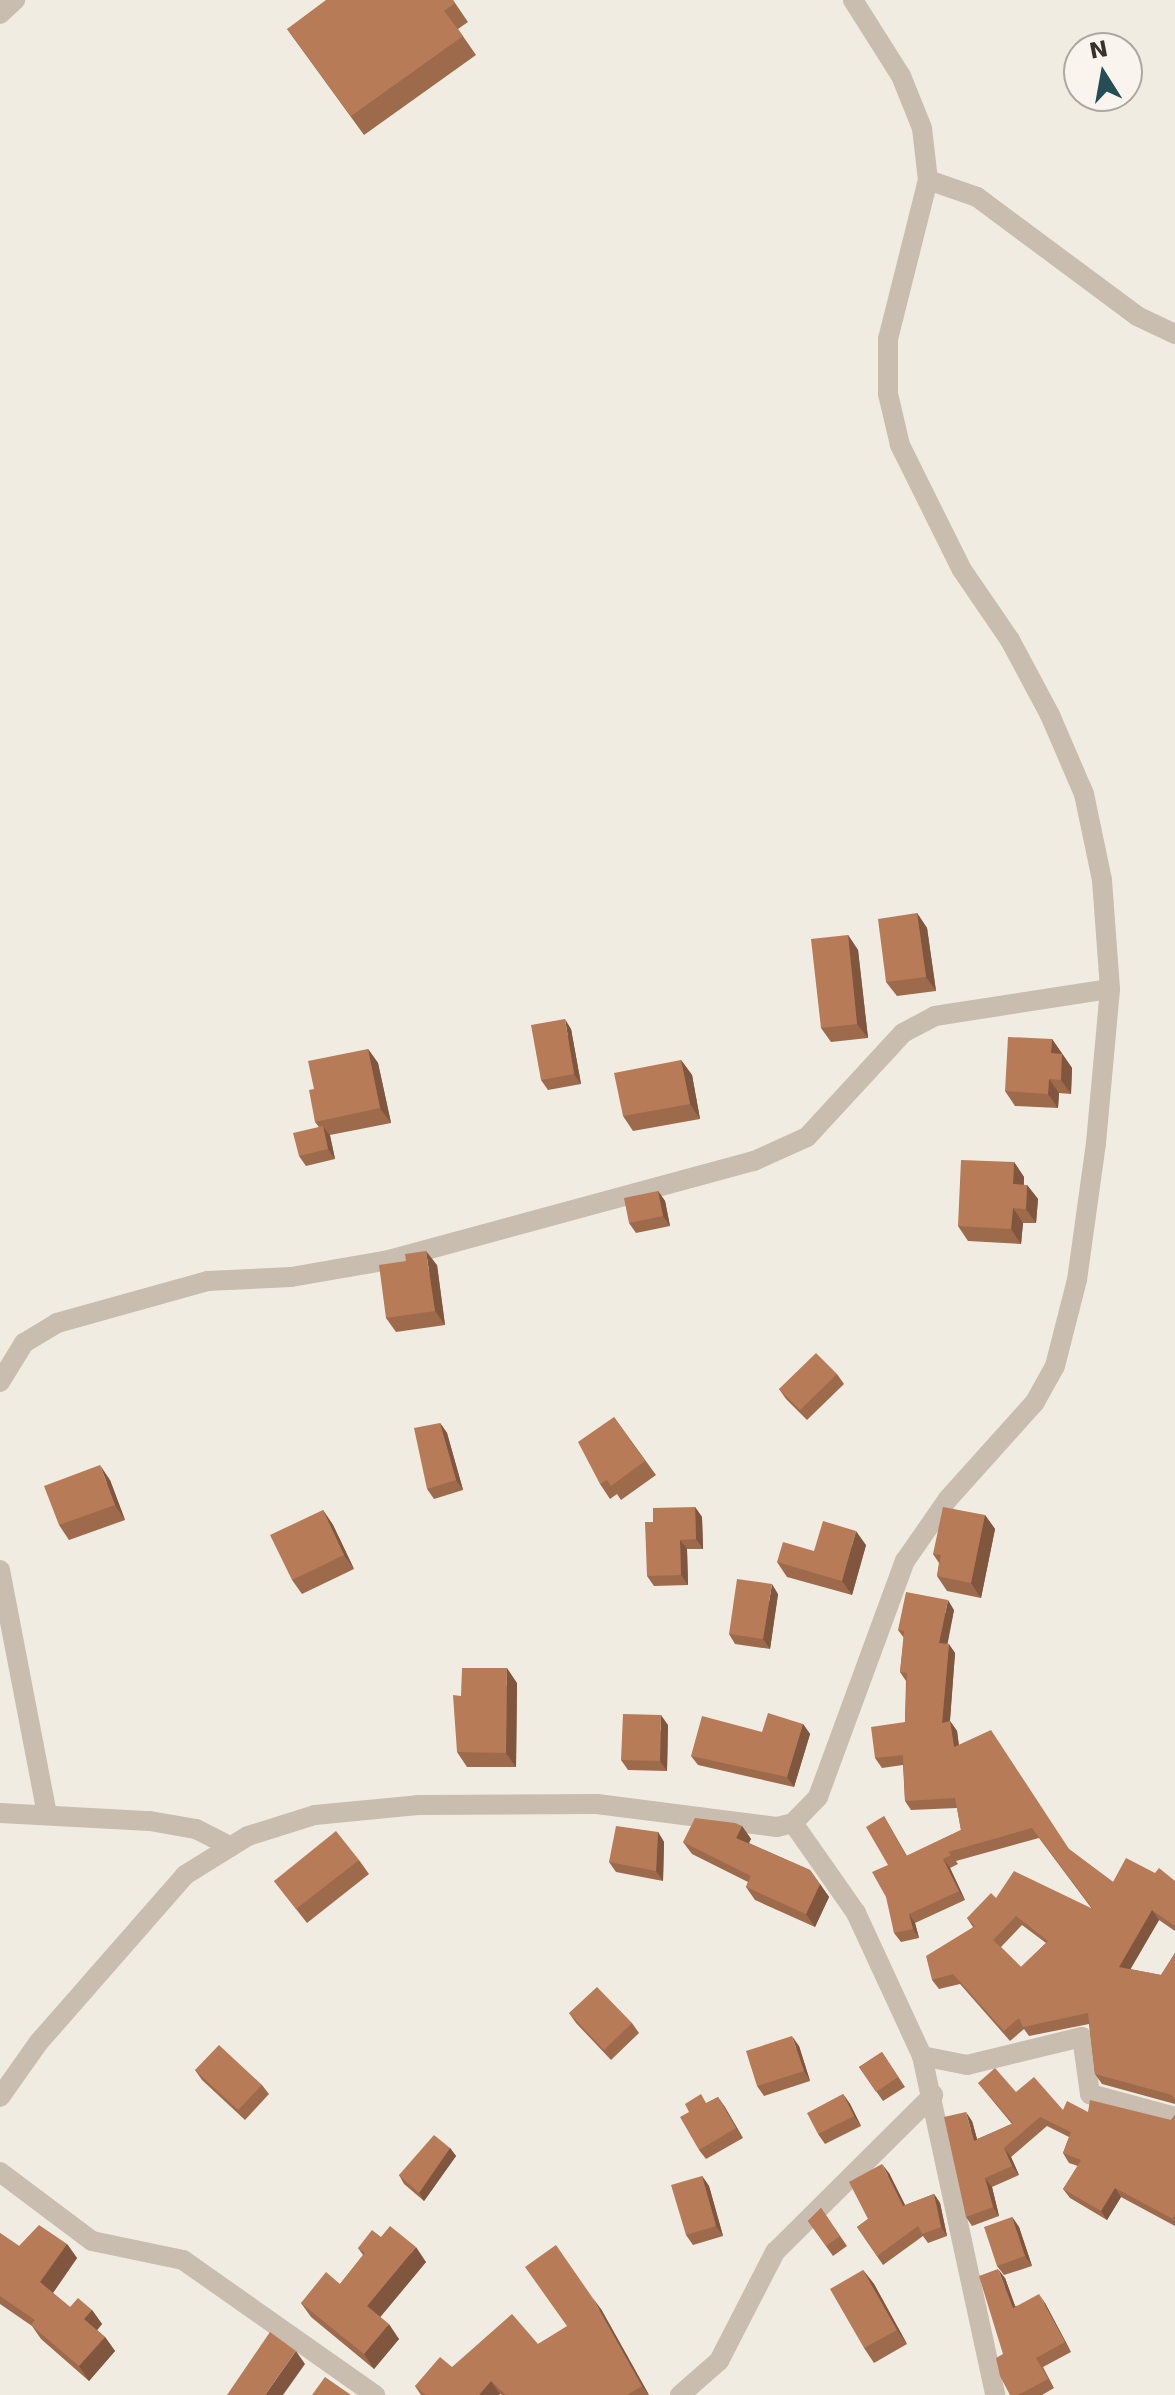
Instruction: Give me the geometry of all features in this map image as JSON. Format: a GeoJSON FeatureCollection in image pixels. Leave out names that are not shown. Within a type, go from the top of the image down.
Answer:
{"type":"FeatureCollection","features":[{"type":"Feature","properties":{"kind":"street"},"geometry":{"type":"LineString","coordinates":[[0,14],[15,0]]}},
{"type":"Feature","properties":{"kind":"street"},"geometry":{"type":"LineString","coordinates":[[0,2097],[39,2042],[185,1875],[231,1847],[315,1815],[418,1805],[597,1804],[777,1827],[793,1823],[818,1797],[905,1561],[948,1499],[1035,1402],[1055,1366],[1077,1280],[1110,989],[1102,880],[1084,794],[1010,640],[929,510],[900,445],[888,394],[888,339],[928,180],[922,128],[901,76],[853,0]]}},
{"type":"Feature","properties":{"kind":"street"},"geometry":{"type":"LineString","coordinates":[[928,180],[977,197],[1137,316],[1175,334]]}},
{"type":"Feature","properties":{"kind":"street"},"geometry":{"type":"LineString","coordinates":[[0,1382],[24,1343],[57,1323],[207,1281],[291,1277],[389,1260],[754,1161],[807,1137],[903,1033],[935,1016],[1110,989]]}},
{"type":"Feature","properties":{"kind":"street"},"geometry":{"type":"LineString","coordinates":[[0,1570],[47,1814]]}},
{"type":"Feature","properties":{"kind":"street"},"geometry":{"type":"LineString","coordinates":[[0,1813],[47,1814],[196,1829],[231,1847]]}},
{"type":"Feature","properties":{"kind":"street"},"geometry":{"type":"LineString","coordinates":[[793,1823],[856,1913],[922,2056],[933,2095],[995,2395]]}},
{"type":"Feature","properties":{"kind":"street"},"geometry":{"type":"LineString","coordinates":[[922,2056],[967,2065],[1082,2037],[1090,2094],[1175,2117]]}},
{"type":"Feature","properties":{"kind":"street"},"geometry":{"type":"LineString","coordinates":[[680,2395],[719,2361],[775,2252],[933,2095]]}},
{"type":"Feature","properties":{"kind":"street"},"geometry":{"type":"LineString","coordinates":[[0,2172],[92,2241],[183,2260],[375,2395]]}},
{"type":"Feature","properties":{"kind":"building"},"geometry":{"type":"Polygon","coordinates":[[[326,0],[453,0],[455,3],[444,11],[463,36],[351,116],[287,29],[326,0]]]}},
{"type":"Feature","properties":{"kind":"building"},"geometry":{"type":"Polygon","coordinates":[[[917,913],[926,977],[886,982],[878,919],[917,913]]]}},
{"type":"Feature","properties":{"kind":"building"},"geometry":{"type":"Polygon","coordinates":[[[848,935],[857,1024],[821,1028],[811,939],[848,935]]]}},
{"type":"Feature","properties":{"kind":"building"},"geometry":{"type":"Polygon","coordinates":[[[565,1019],[574,1074],[541,1080],[531,1025],[565,1019]]]}},
{"type":"Feature","properties":{"kind":"building"},"geometry":{"type":"Polygon","coordinates":[[[1008,1037],[1052,1039],[1051,1053],[1062,1054],[1061,1080],[1049,1079],[1048,1094],[1005,1091],[1008,1037]]]}},
{"type":"Feature","properties":{"kind":"building"},"geometry":{"type":"Polygon","coordinates":[[[368,1049],[380,1108],[315,1122],[309,1090],[314,1089],[308,1061],[368,1049]]]}},
{"type":"Feature","properties":{"kind":"building"},"geometry":{"type":"Polygon","coordinates":[[[681,1060],[690,1104],[623,1116],[614,1073],[681,1060]]]}},
{"type":"Feature","properties":{"kind":"building"},"geometry":{"type":"Polygon","coordinates":[[[323,1126],[328,1149],[299,1156],[293,1133],[323,1126]]]}},
{"type":"Feature","properties":{"kind":"building"},"geometry":{"type":"Polygon","coordinates":[[[961,1160],[1014,1162],[1013,1184],[1027,1185],[1026,1209],[1013,1208],[1011,1229],[958,1226],[961,1160]]]}},
{"type":"Feature","properties":{"kind":"building"},"geometry":{"type":"Polygon","coordinates":[[[658,1191],[663,1216],[629,1223],[624,1198],[658,1191]]]}},
{"type":"Feature","properties":{"kind":"building"},"geometry":{"type":"Polygon","coordinates":[[[426,1251],[435,1311],[386,1318],[379,1265],[406,1261],[405,1254],[426,1251]]]}},
{"type":"Feature","properties":{"kind":"building"},"geometry":{"type":"Polygon","coordinates":[[[816,1353],[837,1374],[800,1410],[779,1389],[816,1353]]]}},
{"type":"Feature","properties":{"kind":"building"},"geometry":{"type":"Polygon","coordinates":[[[614,1417],[645,1461],[611,1486],[607,1480],[600,1484],[578,1442],[614,1417]]]}},
{"type":"Feature","properties":{"kind":"building"},"geometry":{"type":"Polygon","coordinates":[[[440,1423],[456,1480],[427,1489],[414,1428],[440,1423]]]}},
{"type":"Feature","properties":{"kind":"building"},"geometry":{"type":"Polygon","coordinates":[[[100,1465],[115,1505],[59,1525],[44,1486],[100,1465]]]}},
{"type":"Feature","properties":{"kind":"building"},"geometry":{"type":"Polygon","coordinates":[[[695,1507],[696,1539],[680,1540],[681,1575],[647,1576],[645,1522],[653,1522],[653,1508],[695,1507]]]}},
{"type":"Feature","properties":{"kind":"building"},"geometry":{"type":"Polygon","coordinates":[[[943,1507],[985,1515],[971,1583],[937,1576],[941,1555],[933,1554],[943,1507]]]}},
{"type":"Feature","properties":{"kind":"building"},"geometry":{"type":"Polygon","coordinates":[[[323,1510],[344,1555],[292,1580],[270,1535],[323,1510]]]}},
{"type":"Feature","properties":{"kind":"building"},"geometry":{"type":"Polygon","coordinates":[[[823,1521],[856,1531],[842,1581],[777,1562],[783,1542],[814,1551],[823,1521]]]}},
{"type":"Feature","properties":{"kind":"building"},"geometry":{"type":"Polygon","coordinates":[[[737,1579],[772,1584],[763,1639],[729,1634],[737,1579]]]}},
{"type":"Feature","properties":{"kind":"building"},"geometry":{"type":"Polygon","coordinates":[[[906,1592],[948,1600],[939,1643],[949,1644],[942,1723],[950,1721],[954,1747],[991,1730],[1069,1849],[1113,1882],[1126,1858],[1155,1873],[1159,1868],[1175,1881],[1175,1926],[1152,1910],[1119,1967],[1161,1975],[1175,1953],[1175,2099],[1172,2095],[1095,2074],[1088,2013],[1023,2027],[1019,2018],[1004,2031],[953,1974],[932,1980],[926,1956],[975,1926],[967,1918],[991,1893],[996,1898],[1014,1871],[1093,1909],[1032,1828],[948,1852],[951,1855],[943,1859],[959,1891],[909,1914],[913,1929],[894,1933],[886,1897],[872,1872],[888,1865],[866,1827],[884,1816],[906,1856],[961,1830],[955,1798],[905,1801],[903,1755],[875,1758],[871,1727],[905,1722],[907,1673],[900,1672],[904,1631],[898,1630],[906,1592]],[[1016,1916],[993,1940],[1021,1967],[1048,1941],[1016,1916]]]}},
{"type":"Feature","properties":{"kind":"building"},"geometry":{"type":"Polygon","coordinates":[[[462,1668],[507,1668],[506,1753],[457,1752],[453,1695],[461,1696],[462,1668]]]}},
{"type":"Feature","properties":{"kind":"building"},"geometry":{"type":"Polygon","coordinates":[[[768,1713],[803,1724],[787,1777],[691,1756],[702,1716],[762,1732],[768,1713]]]}},
{"type":"Feature","properties":{"kind":"building"},"geometry":{"type":"Polygon","coordinates":[[[623,1714],[661,1715],[660,1761],[621,1760],[623,1714]]]}},
{"type":"Feature","properties":{"kind":"building"},"geometry":{"type":"Polygon","coordinates":[[[695,1818],[742,1826],[736,1838],[810,1870],[820,1884],[806,1914],[746,1887],[751,1876],[683,1842],[695,1818]]]}},
{"type":"Feature","properties":{"kind":"building"},"geometry":{"type":"Polygon","coordinates":[[[616,1826],[658,1832],[656,1871],[609,1862],[616,1826]]]}},
{"type":"Feature","properties":{"kind":"building"},"geometry":{"type":"Polygon","coordinates":[[[336,1831],[359,1860],[296,1909],[274,1881],[336,1831]]]}},
{"type":"Feature","properties":{"kind":"building"},"geometry":{"type":"Polygon","coordinates":[[[597,1987],[632,2023],[604,2050],[569,2013],[597,1987]]]}},
{"type":"Feature","properties":{"kind":"building"},"geometry":{"type":"Polygon","coordinates":[[[792,2036],[804,2071],[757,2086],[746,2051],[792,2036]]]}},
{"type":"Feature","properties":{"kind":"building"},"geometry":{"type":"Polygon","coordinates":[[[219,2045],[262,2085],[238,2110],[195,2070],[219,2045]]]}},
{"type":"Feature","properties":{"kind":"building"},"geometry":{"type":"Polygon","coordinates":[[[882,2052],[898,2077],[876,2092],[859,2067],[882,2052]]]}},
{"type":"Feature","properties":{"kind":"building"},"geometry":{"type":"Polygon","coordinates":[[[995,2068],[1016,2092],[1034,2077],[1063,2110],[1067,2101],[1088,2112],[1090,2100],[1171,2120],[1175,2115],[1173,2219],[1115,2188],[1101,2211],[1063,2189],[1081,2160],[1063,2153],[1071,2132],[1040,2117],[1004,2148],[1012,2166],[985,2178],[993,2207],[966,2217],[944,2117],[966,2112],[974,2141],[1013,2123],[978,2083],[995,2068]]]}},
{"type":"Feature","properties":{"kind":"building"},"geometry":{"type":"Polygon","coordinates":[[[701,2094],[706,2103],[718,2097],[736,2128],[699,2150],[680,2117],[689,2112],[685,2104],[701,2094]]]}},
{"type":"Feature","properties":{"kind":"building"},"geometry":{"type":"Polygon","coordinates":[[[843,2094],[854,2116],[818,2134],[807,2113],[843,2094]]]}},
{"type":"Feature","properties":{"kind":"building"},"geometry":{"type":"Polygon","coordinates":[[[434,2135],[450,2148],[419,2193],[399,2175],[434,2135]]]}},
{"type":"Feature","properties":{"kind":"building"},"geometry":{"type":"Polygon","coordinates":[[[882,2164],[903,2206],[934,2194],[941,2227],[922,2234],[918,2226],[877,2256],[857,2227],[868,2219],[849,2182],[882,2164]]]}},
{"type":"Feature","properties":{"kind":"building"},"geometry":{"type":"Polygon","coordinates":[[[702,2176],[716,2226],[686,2235],[671,2185],[702,2176]]]}},
{"type":"Feature","properties":{"kind":"building"},"geometry":{"type":"Polygon","coordinates":[[[821,2208],[840,2236],[826,2246],[808,2221],[821,2208]]]}},
{"type":"Feature","properties":{"kind":"building"},"geometry":{"type":"Polygon","coordinates":[[[1012,2217],[1025,2256],[997,2266],[984,2227],[1012,2217]]]}},
{"type":"Feature","properties":{"kind":"building"},"geometry":{"type":"Polygon","coordinates":[[[39,2225],[67,2244],[40,2282],[70,2307],[78,2298],[92,2310],[84,2319],[105,2337],[79,2366],[31,2325],[35,2320],[0,2296],[0,2233],[19,2246],[39,2225]]]}},
{"type":"Feature","properties":{"kind":"building"},"geometry":{"type":"Polygon","coordinates":[[[390,2226],[416,2247],[367,2306],[389,2324],[364,2354],[301,2303],[326,2272],[340,2284],[365,2253],[358,2248],[372,2230],[381,2237],[390,2226]]]}},
{"type":"Feature","properties":{"kind":"building"},"geometry":{"type":"Polygon","coordinates":[[[556,2245],[592,2297],[642,2386],[627,2395],[506,2395],[491,2381],[479,2395],[426,2395],[415,2386],[440,2357],[452,2367],[512,2314],[538,2344],[567,2326],[525,2267],[556,2245]]]}},
{"type":"Feature","properties":{"kind":"building"},"geometry":{"type":"Polygon","coordinates":[[[998,2269],[1013,2308],[1039,2294],[1065,2342],[1036,2358],[1048,2379],[1018,2395],[1010,2395],[1000,2376],[996,2358],[1003,2354],[979,2276],[998,2269]]]}},
{"type":"Feature","properties":{"kind":"building"},"geometry":{"type":"Polygon","coordinates":[[[863,2270],[897,2330],[864,2348],[830,2289],[863,2270]]]}},
{"type":"Feature","properties":{"kind":"building"},"geometry":{"type":"Polygon","coordinates":[[[270,2332],[296,2351],[265,2395],[227,2395],[270,2332]]]}},
{"type":"Feature","properties":{"kind":"building"},"geometry":{"type":"Polygon","coordinates":[[[325,2377],[351,2395],[312,2395],[325,2377]]]}}]}
